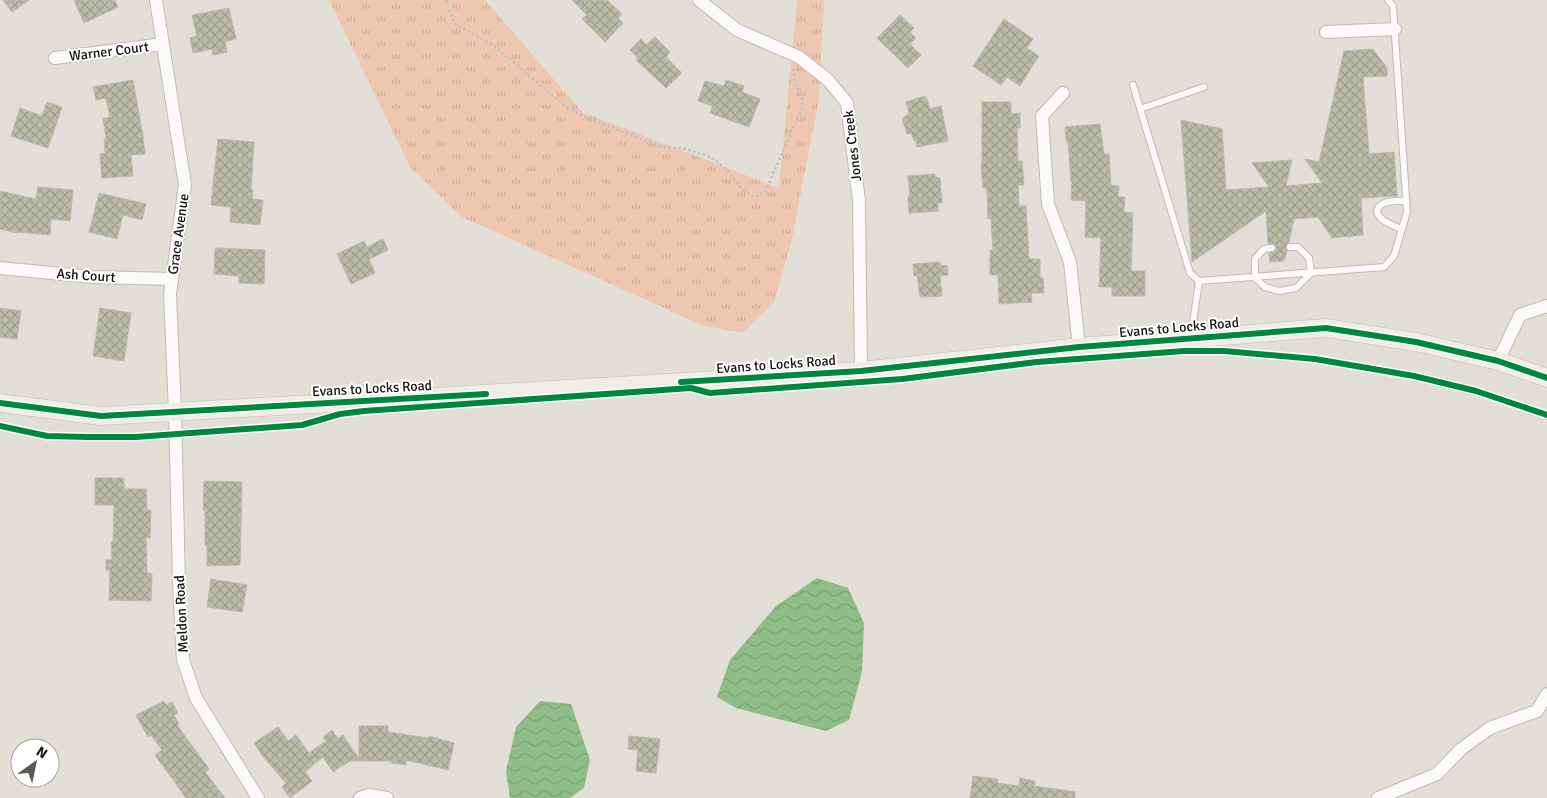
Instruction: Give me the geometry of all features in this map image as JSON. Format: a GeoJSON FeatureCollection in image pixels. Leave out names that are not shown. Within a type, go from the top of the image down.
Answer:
{"type":"FeatureCollection","features":[{"type":"Feature","properties":{"kind":"street","name":"Grace Avenue"},"geometry":{"type":"LineString","coordinates":[[156,0],[185,185],[170,294],[175,411]]}},
{"type":"Feature","properties":{"kind":"street","name":"Jones Creek"},"geometry":{"type":"LineString","coordinates":[[699,0],[737,30],[799,57],[828,80],[847,103],[858,202],[860,371]]}},
{"type":"Feature","properties":{"kind":"street"},"geometry":{"type":"LineString","coordinates":[[1326,32],[1394,29]]}},
{"type":"Feature","properties":{"kind":"street","name":"Warner Court"},"geometry":{"type":"LineString","coordinates":[[55,58],[163,44]]}},
{"type":"Feature","properties":{"kind":"street"},"geometry":{"type":"LineString","coordinates":[[1063,93],[1042,116],[1048,204],[1070,262],[1079,347]]}},
{"type":"Feature","properties":{"kind":"street","name":"Ash Court"},"geometry":{"type":"LineString","coordinates":[[0,268],[92,277],[172,279]]}},
{"type":"Feature","properties":{"kind":"street"},"geometry":{"type":"LineString","coordinates":[[1498,360],[1520,315],[1547,306]]}},
{"type":"Feature","properties":{"kind":"street","name":"Evans to Locks Road"},"geometry":{"type":"LineString","coordinates":[[0,403],[101,416],[395,400],[860,371],[1079,347],[1326,328],[1416,342],[1498,360],[1547,378]]}},
{"type":"Feature","properties":{"kind":"street","name":"Meldon Road"},"geometry":{"type":"LineString","coordinates":[[175,411],[179,583],[183,660],[196,698],[258,798]]}},
{"type":"Feature","properties":{"kind":"street"},"geometry":{"type":"LineString","coordinates":[[1378,798],[1438,774],[1460,750],[1490,728],[1537,711],[1547,694]]}},
{"type":"Feature","properties":{"kind":"street"},"geometry":{"type":"LineString","coordinates":[[360,798],[369,795],[387,798]]}},
{"type":"Feature","properties":{"kind":"lane"},"geometry":{"type":"LineString","coordinates":[[1132,85],[1190,273],[1200,281],[1384,267],[1394,256],[1407,212],[1393,6],[1388,0]]}},
{"type":"Feature","properties":{"kind":"lane"},"geometry":{"type":"LineString","coordinates":[[1140,109],[1204,87]]}},
{"type":"Feature","properties":{"kind":"lane"},"geometry":{"type":"LineString","coordinates":[[1402,229],[1383,221],[1379,216],[1378,210],[1386,203],[1406,201]]}},
{"type":"Feature","properties":{"kind":"lane"},"geometry":{"type":"LineString","coordinates":[[1290,247],[1298,247],[1309,258],[1312,273]]}},
{"type":"Feature","properties":{"kind":"lane"},"geometry":{"type":"LineString","coordinates":[[1272,248],[1264,249],[1255,259],[1255,278],[1264,287],[1279,291],[1296,288],[1312,273]]}},
{"type":"Feature","properties":{"kind":"lane"},"geometry":{"type":"LineString","coordinates":[[1191,338],[1200,281]]}},
{"type":"Feature","properties":{"kind":"path"},"geometry":{"type":"LineString","coordinates":[[446,0],[453,20],[457,25],[493,45],[564,105],[583,116],[646,142],[668,148],[692,150],[706,155],[726,169],[743,190],[755,197],[764,192],[801,110],[803,97],[793,76],[794,66],[799,57]]}},
{"type":"Feature","properties":{"kind":"green space"},"geometry":{"type":"Polygon","coordinates":[[[329,0],[485,0],[582,112],[779,188],[797,0],[824,0],[819,99],[792,238],[774,302],[743,333],[704,326],[462,217],[410,167],[329,0]]]}},
{"type":"Feature","properties":{"kind":"water"},"geometry":{"type":"Polygon","coordinates":[[[817,578],[848,588],[864,623],[862,672],[849,720],[826,731],[736,708],[717,697],[730,660],[776,606],[817,578]]]}},
{"type":"Feature","properties":{"kind":"water"},"geometry":{"type":"Polygon","coordinates":[[[540,701],[571,704],[590,760],[584,788],[570,798],[510,798],[506,771],[516,727],[540,701]]]}},
{"type":"Feature","properties":{"kind":"building"},"geometry":{"type":"Polygon","coordinates":[[[3,0],[29,0],[12,12],[3,0]]]}},
{"type":"Feature","properties":{"kind":"building"},"geometry":{"type":"Polygon","coordinates":[[[74,0],[115,0],[118,7],[84,23],[74,0]]]}},
{"type":"Feature","properties":{"kind":"building"},"geometry":{"type":"Polygon","coordinates":[[[572,0],[607,0],[622,14],[618,18],[623,23],[605,42],[582,19],[587,15],[572,0]]]}},
{"type":"Feature","properties":{"kind":"building"},"geometry":{"type":"Polygon","coordinates":[[[229,8],[236,39],[225,42],[227,52],[213,55],[212,49],[193,53],[190,38],[197,36],[192,15],[229,8]]]}},
{"type":"Feature","properties":{"kind":"building"},"geometry":{"type":"Polygon","coordinates":[[[900,15],[914,28],[910,32],[916,38],[910,44],[921,55],[908,68],[877,38],[900,15]]]}},
{"type":"Feature","properties":{"kind":"building"},"geometry":{"type":"Polygon","coordinates":[[[1004,19],[1033,39],[1027,48],[1039,56],[1020,86],[1007,77],[1001,85],[973,66],[1004,19]]]}},
{"type":"Feature","properties":{"kind":"building"},"geometry":{"type":"Polygon","coordinates":[[[655,37],[670,52],[666,57],[682,73],[666,88],[636,60],[638,58],[630,50],[641,39],[646,45],[655,37]]]}},
{"type":"Feature","properties":{"kind":"building"},"geometry":{"type":"Polygon","coordinates":[[[1373,49],[1387,68],[1387,76],[1363,77],[1369,154],[1394,152],[1397,196],[1361,198],[1363,235],[1332,238],[1318,217],[1294,219],[1289,242],[1285,247],[1287,251],[1284,261],[1270,262],[1269,253],[1275,252],[1277,248],[1274,244],[1268,243],[1266,211],[1192,262],[1181,120],[1222,129],[1226,190],[1269,187],[1252,163],[1292,160],[1286,186],[1322,183],[1305,159],[1319,162],[1344,51],[1373,49]]]}},
{"type":"Feature","properties":{"kind":"building"},"geometry":{"type":"Polygon","coordinates":[[[133,80],[145,154],[131,155],[133,176],[102,178],[100,154],[105,153],[104,139],[106,138],[103,119],[110,117],[106,98],[96,100],[93,87],[133,80]]]}},
{"type":"Feature","properties":{"kind":"building"},"geometry":{"type":"Polygon","coordinates":[[[726,80],[744,86],[742,92],[760,99],[749,127],[710,113],[713,106],[698,101],[705,81],[724,86],[726,80]]]}},
{"type":"Feature","properties":{"kind":"building"},"geometry":{"type":"Polygon","coordinates":[[[925,96],[930,109],[941,106],[948,141],[917,147],[911,133],[907,134],[902,119],[909,113],[906,102],[925,96]]]}},
{"type":"Feature","properties":{"kind":"building"},"geometry":{"type":"Polygon","coordinates":[[[47,102],[62,107],[48,148],[11,136],[20,108],[42,116],[47,102]]]}},
{"type":"Feature","properties":{"kind":"building"},"geometry":{"type":"Polygon","coordinates":[[[982,102],[1011,102],[1011,114],[1020,113],[1020,128],[1017,128],[1018,161],[1022,161],[1024,185],[1018,185],[1019,206],[1026,206],[1029,259],[1040,259],[1040,278],[1043,278],[1044,293],[1031,293],[1032,302],[999,304],[998,275],[990,275],[990,250],[993,250],[991,218],[988,219],[987,188],[983,188],[981,165],[982,102]]]}},
{"type":"Feature","properties":{"kind":"building"},"geometry":{"type":"Polygon","coordinates":[[[1100,124],[1104,154],[1109,154],[1111,185],[1119,186],[1118,197],[1125,197],[1124,212],[1133,213],[1131,271],[1145,271],[1145,296],[1112,296],[1112,287],[1099,287],[1101,238],[1085,237],[1086,201],[1071,200],[1072,182],[1065,127],[1100,124]]]}},
{"type":"Feature","properties":{"kind":"building"},"geometry":{"type":"Polygon","coordinates":[[[218,139],[254,142],[251,190],[253,190],[252,199],[263,200],[260,225],[230,222],[231,207],[211,205],[218,139]]]}},
{"type":"Feature","properties":{"kind":"building"},"geometry":{"type":"Polygon","coordinates":[[[935,174],[935,177],[940,178],[942,203],[938,203],[938,211],[909,213],[908,176],[935,174]]]}},
{"type":"Feature","properties":{"kind":"building"},"geometry":{"type":"Polygon","coordinates":[[[38,187],[73,190],[70,221],[51,219],[50,235],[17,233],[0,229],[0,191],[36,199],[38,187]]]}},
{"type":"Feature","properties":{"kind":"building"},"geometry":{"type":"Polygon","coordinates":[[[99,193],[146,204],[142,220],[123,215],[117,239],[89,232],[99,193]]]}},
{"type":"Feature","properties":{"kind":"building"},"geometry":{"type":"Polygon","coordinates":[[[383,239],[388,250],[369,259],[375,273],[351,284],[337,254],[364,241],[367,247],[383,239]]]}},
{"type":"Feature","properties":{"kind":"building"},"geometry":{"type":"Polygon","coordinates":[[[215,248],[265,250],[264,284],[239,283],[239,276],[214,274],[215,248]]]}},
{"type":"Feature","properties":{"kind":"building"},"geometry":{"type":"Polygon","coordinates":[[[940,262],[940,266],[947,265],[948,275],[940,276],[942,296],[920,297],[917,275],[914,276],[913,264],[940,262]]]}},
{"type":"Feature","properties":{"kind":"building"},"geometry":{"type":"Polygon","coordinates":[[[0,308],[21,311],[17,339],[0,337],[0,308]]]}},
{"type":"Feature","properties":{"kind":"building"},"geometry":{"type":"Polygon","coordinates":[[[100,308],[131,313],[124,361],[93,356],[100,308]]]}},
{"type":"Feature","properties":{"kind":"building"},"geometry":{"type":"Polygon","coordinates":[[[95,478],[124,478],[124,489],[146,489],[147,510],[151,510],[150,538],[146,537],[147,573],[152,574],[151,601],[109,600],[110,570],[106,570],[106,560],[112,560],[111,542],[113,542],[114,505],[95,505],[95,478]]]}},
{"type":"Feature","properties":{"kind":"building"},"geometry":{"type":"Polygon","coordinates":[[[204,481],[242,482],[240,565],[207,566],[205,510],[203,510],[204,481]]]}},
{"type":"Feature","properties":{"kind":"building"},"geometry":{"type":"Polygon","coordinates":[[[211,579],[247,585],[242,612],[207,607],[211,579]]]}},
{"type":"Feature","properties":{"kind":"building"},"geometry":{"type":"Polygon","coordinates":[[[164,701],[166,705],[172,702],[178,713],[174,715],[179,724],[177,725],[209,769],[205,772],[225,798],[186,798],[155,755],[162,750],[151,735],[148,737],[136,715],[164,701]]]}},
{"type":"Feature","properties":{"kind":"building"},"geometry":{"type":"Polygon","coordinates":[[[359,726],[388,726],[388,732],[428,738],[429,736],[454,743],[448,770],[406,760],[406,765],[391,763],[392,761],[350,761],[333,772],[323,757],[305,772],[312,781],[290,798],[282,787],[286,783],[264,758],[254,743],[278,727],[288,741],[296,735],[309,753],[326,741],[323,737],[332,730],[338,739],[343,735],[359,759],[359,726]]]}},
{"type":"Feature","properties":{"kind":"building"},"geometry":{"type":"Polygon","coordinates":[[[629,736],[660,739],[656,773],[636,771],[638,750],[628,749],[629,736]]]}},
{"type":"Feature","properties":{"kind":"building"},"geometry":{"type":"Polygon","coordinates":[[[973,776],[998,779],[997,783],[1019,786],[1020,778],[1035,781],[1034,786],[1075,792],[1075,798],[970,798],[973,776]]]}},
{"type":"Feature","properties":{"kind":"cycle path"},"geometry":{"type":"LineString","coordinates":[[681,382],[861,371],[1079,347],[1326,328],[1416,342],[1498,361],[1547,378]]}},
{"type":"Feature","properties":{"kind":"cycle path"},"geometry":{"type":"LineString","coordinates":[[0,426],[47,436],[136,437],[302,425],[340,414],[364,411],[691,388],[710,393],[902,379],[1037,362],[1184,351],[1224,351],[1315,359],[1414,376],[1476,391],[1547,415]]}},
{"type":"Feature","properties":{"kind":"cycle path"},"geometry":{"type":"LineString","coordinates":[[0,403],[101,416],[486,394]]}}]}
